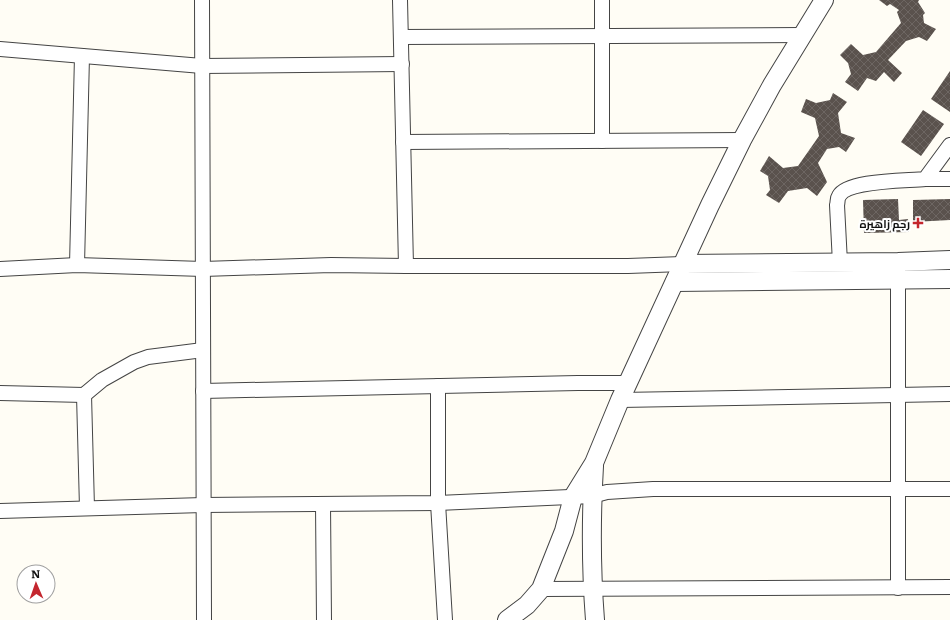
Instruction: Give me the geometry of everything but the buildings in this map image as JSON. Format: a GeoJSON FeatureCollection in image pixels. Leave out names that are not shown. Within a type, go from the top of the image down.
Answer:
{"type":"FeatureCollection","features":[{"type":"Feature","properties":{"kind":"street"},"geometry":{"type":"LineString","coordinates":[[202,0],[204,620]]}},
{"type":"Feature","properties":{"kind":"street"},"geometry":{"type":"LineString","coordinates":[[400,0],[406,266]]}},
{"type":"Feature","properties":{"kind":"street"},"geometry":{"type":"LineString","coordinates":[[602,0],[602,141]]}},
{"type":"Feature","properties":{"kind":"street"},"geometry":{"type":"LineString","coordinates":[[507,620],[527,605],[541,589],[564,531],[573,497],[594,463],[627,383],[682,264],[742,140],[772,85],[824,0]]}},
{"type":"Feature","properties":{"kind":"street"},"geometry":{"type":"LineString","coordinates":[[401,37],[802,35]]}},
{"type":"Feature","properties":{"kind":"street"},"geometry":{"type":"LineString","coordinates":[[0,49],[202,66],[402,64]]}},
{"type":"Feature","properties":{"kind":"street"},"geometry":{"type":"LineString","coordinates":[[77,265],[82,56]]}},
{"type":"Feature","properties":{"kind":"street"},"geometry":{"type":"LineString","coordinates":[[403,142],[742,140]]}},
{"type":"Feature","properties":{"kind":"street"},"geometry":{"type":"LineString","coordinates":[[925,180],[950,145]]}},
{"type":"Feature","properties":{"kind":"street"},"geometry":{"type":"LineString","coordinates":[[840,263],[837,205],[838,197],[842,192],[862,184],[950,178]]}},
{"type":"Feature","properties":{"kind":"street"},"geometry":{"type":"LineString","coordinates":[[0,269],[77,265],[203,269],[331,265],[628,266],[950,260]]}},
{"type":"Feature","properties":{"kind":"street"},"geometry":{"type":"LineString","coordinates":[[898,262],[898,588]]}},
{"type":"Feature","properties":{"kind":"street"},"geometry":{"type":"LineString","coordinates":[[675,282],[950,279]]}},
{"type":"Feature","properties":{"kind":"street"},"geometry":{"type":"LineString","coordinates":[[0,393],[84,395],[102,380],[134,362],[148,357],[203,350]]}},
{"type":"Feature","properties":{"kind":"street"},"geometry":{"type":"LineString","coordinates":[[203,391],[627,383]]}},
{"type":"Feature","properties":{"kind":"street"},"geometry":{"type":"LineString","coordinates":[[438,386],[438,503],[444,620]]}},
{"type":"Feature","properties":{"kind":"street"},"geometry":{"type":"LineString","coordinates":[[620,400],[950,394]]}},
{"type":"Feature","properties":{"kind":"street"},"geometry":{"type":"LineString","coordinates":[[84,395],[87,508]]}},
{"type":"Feature","properties":{"kind":"street"},"geometry":{"type":"LineString","coordinates":[[594,463],[592,496],[592,588],[595,620]]}},
{"type":"Feature","properties":{"kind":"street"},"geometry":{"type":"LineString","coordinates":[[0,510],[203,505],[438,503],[592,496],[607,492],[653,489],[950,490]]}},
{"type":"Feature","properties":{"kind":"street"},"geometry":{"type":"LineString","coordinates":[[324,504],[324,620]]}},
{"type":"Feature","properties":{"kind":"street"},"geometry":{"type":"LineString","coordinates":[[541,589],[950,587]]}},
{"type":"Feature","properties":{"kind":"place","name":"رجم زاهيرة"},"geometry":{"type":"Point","coordinates":[918,223]}}]}
